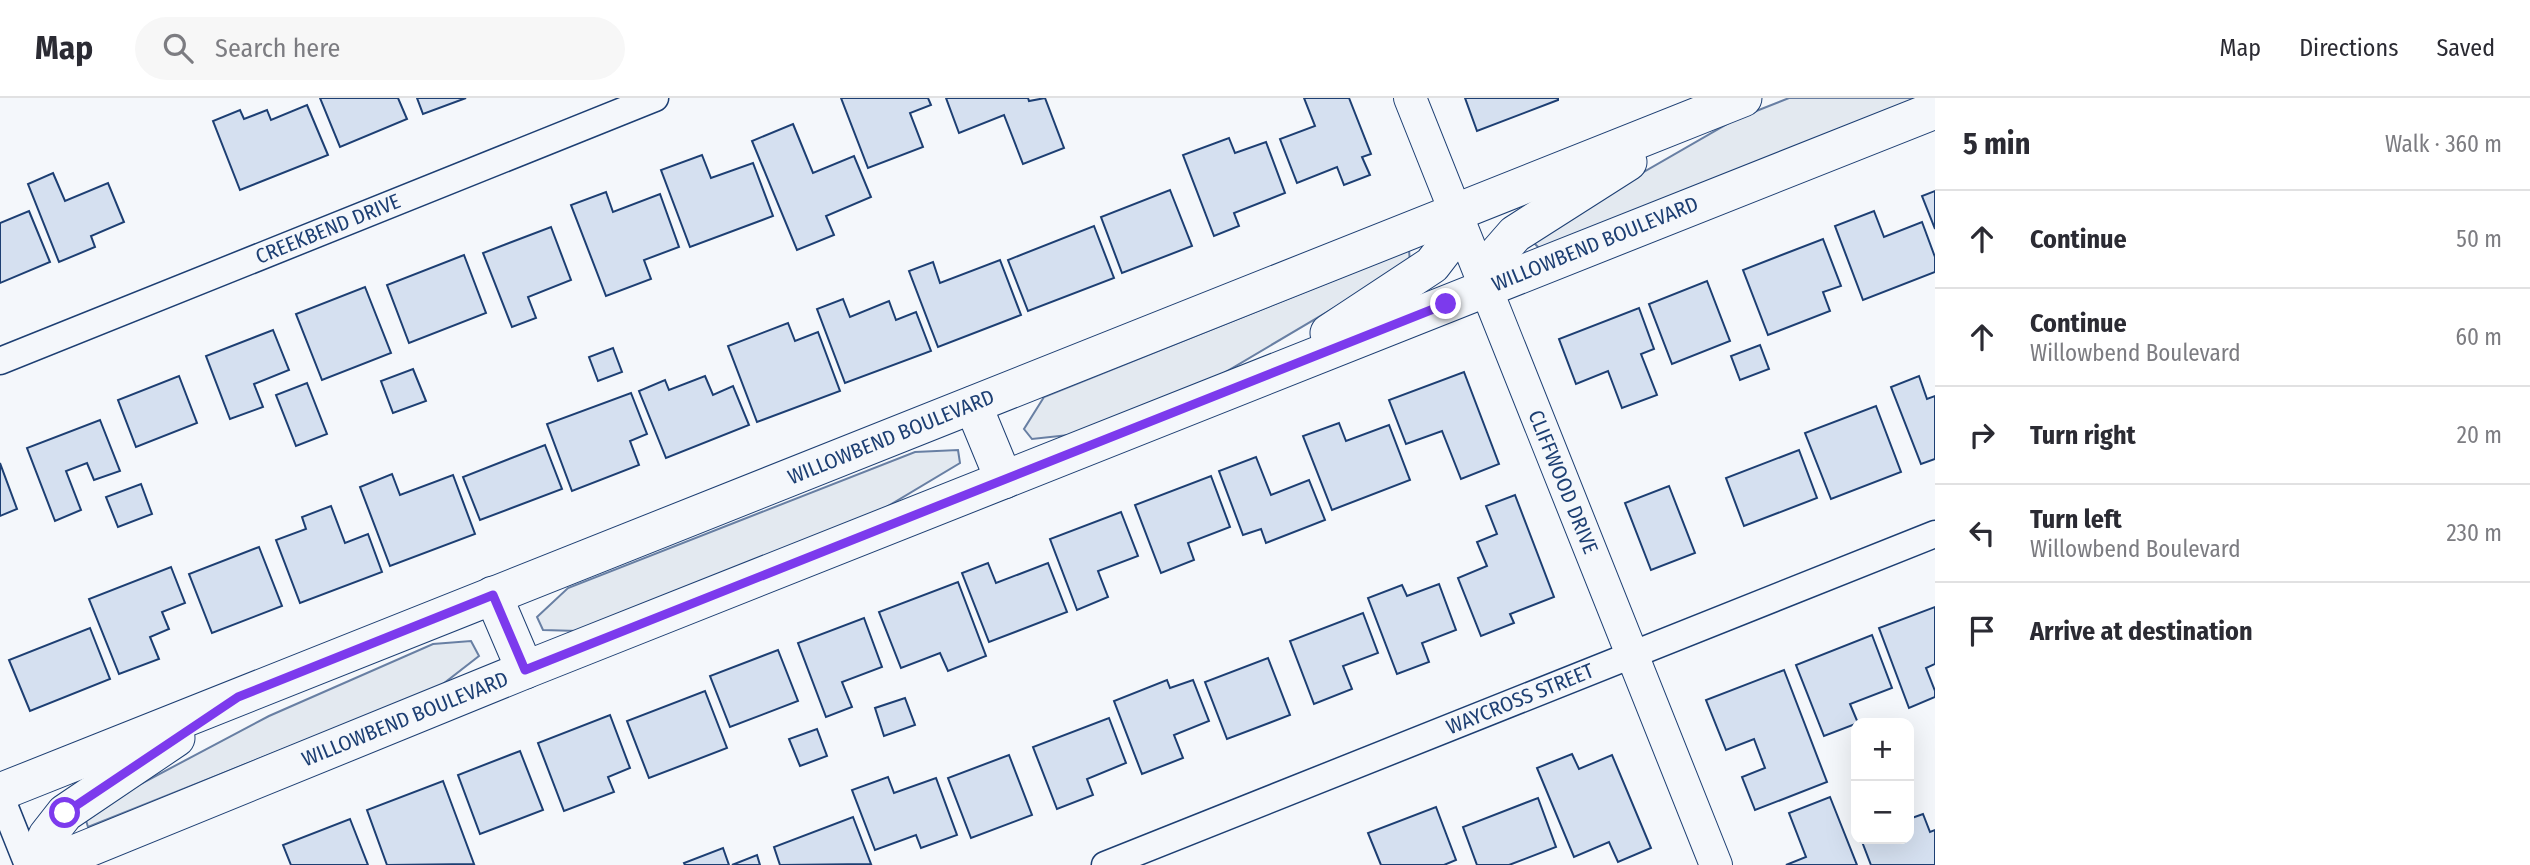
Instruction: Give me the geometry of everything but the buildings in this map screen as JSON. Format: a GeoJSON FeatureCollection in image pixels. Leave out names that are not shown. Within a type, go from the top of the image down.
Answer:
{"type":"FeatureCollection","features":[{"type":"Feature","properties":{"kind":"main road","name":"WILLOWBEND BOULEVARD"},"geometry":{"type":"LineString","coordinates":[[0,794],[1743,98]]}},
{"type":"Feature","properties":{"kind":"main road","name":"WILLOWBEND BOULEVARD"},"geometry":{"type":"LineString","coordinates":[[47,865],[525,670],[1935,110]]}},
{"type":"Feature","properties":{"kind":"main road"},"geometry":{"type":"LineString","coordinates":[[1486,288],[1494,258],[1515,233],[1709,112]]}},
{"type":"Feature","properties":{"kind":"main road"},"geometry":{"type":"LineString","coordinates":[[1264,377],[1432,265],[1452,239],[1456,213]]}},
{"type":"Feature","properties":{"kind":"main road"},"geometry":{"type":"LineString","coordinates":[[972,405],[1004,480]]}},
{"type":"Feature","properties":{"kind":"main road"},"geometry":{"type":"LineString","coordinates":[[493,595],[525,670]]}},
{"type":"Feature","properties":{"kind":"main road"},"geometry":{"type":"LineString","coordinates":[[34,865],[47,836],[65,813],[238,697]]}},
{"type":"Feature","properties":{"kind":"street","name":"CREEKBEND DRIVE"},"geometry":{"type":"LineString","coordinates":[[0,360],[655,98]]}},
{"type":"Feature","properties":{"kind":"street","name":"CLIFFWOOD DRIVE"},"geometry":{"type":"LineString","coordinates":[[1410,98],[1716,865]]}},
{"type":"Feature","properties":{"kind":"street","name":"WAYCROSS STREET"},"geometry":{"type":"LineString","coordinates":[[1105,865],[1935,534]]}},
{"type":"Feature","properties":{"kind":"street"},"geometry":{"type":"LineString","coordinates":[[0,794],[28,865]]}},
{"type":"Feature","properties":{"kind":"shaded area"},"geometry":{"type":"Polygon","coordinates":[[[1789,98],[1920,98],[1541,250],[1529,238],[1736,119],[1789,98]]]}},
{"type":"Feature","properties":{"kind":"shaded area"},"geometry":{"type":"Polygon","coordinates":[[[1409,250],[1410,263],[1212,380],[1078,434],[1032,439],[1024,429],[1044,397],[1409,250]]]}},
{"type":"Feature","properties":{"kind":"shaded area"},"geometry":{"type":"Polygon","coordinates":[[[958,450],[960,463],[883,509],[578,631],[543,630],[537,617],[568,588],[915,452],[958,450]]]}},
{"type":"Feature","properties":{"kind":"shaded area"},"geometry":{"type":"Polygon","coordinates":[[[471,641],[479,656],[439,687],[88,827],[84,814],[269,716],[433,644],[471,641]]]}},
{"type":"Feature","properties":{"kind":"route"},"geometry":{"type":"LineString","coordinates":[[65,813],[238,697],[493,595],[525,670],[1446,304]]}}]}
